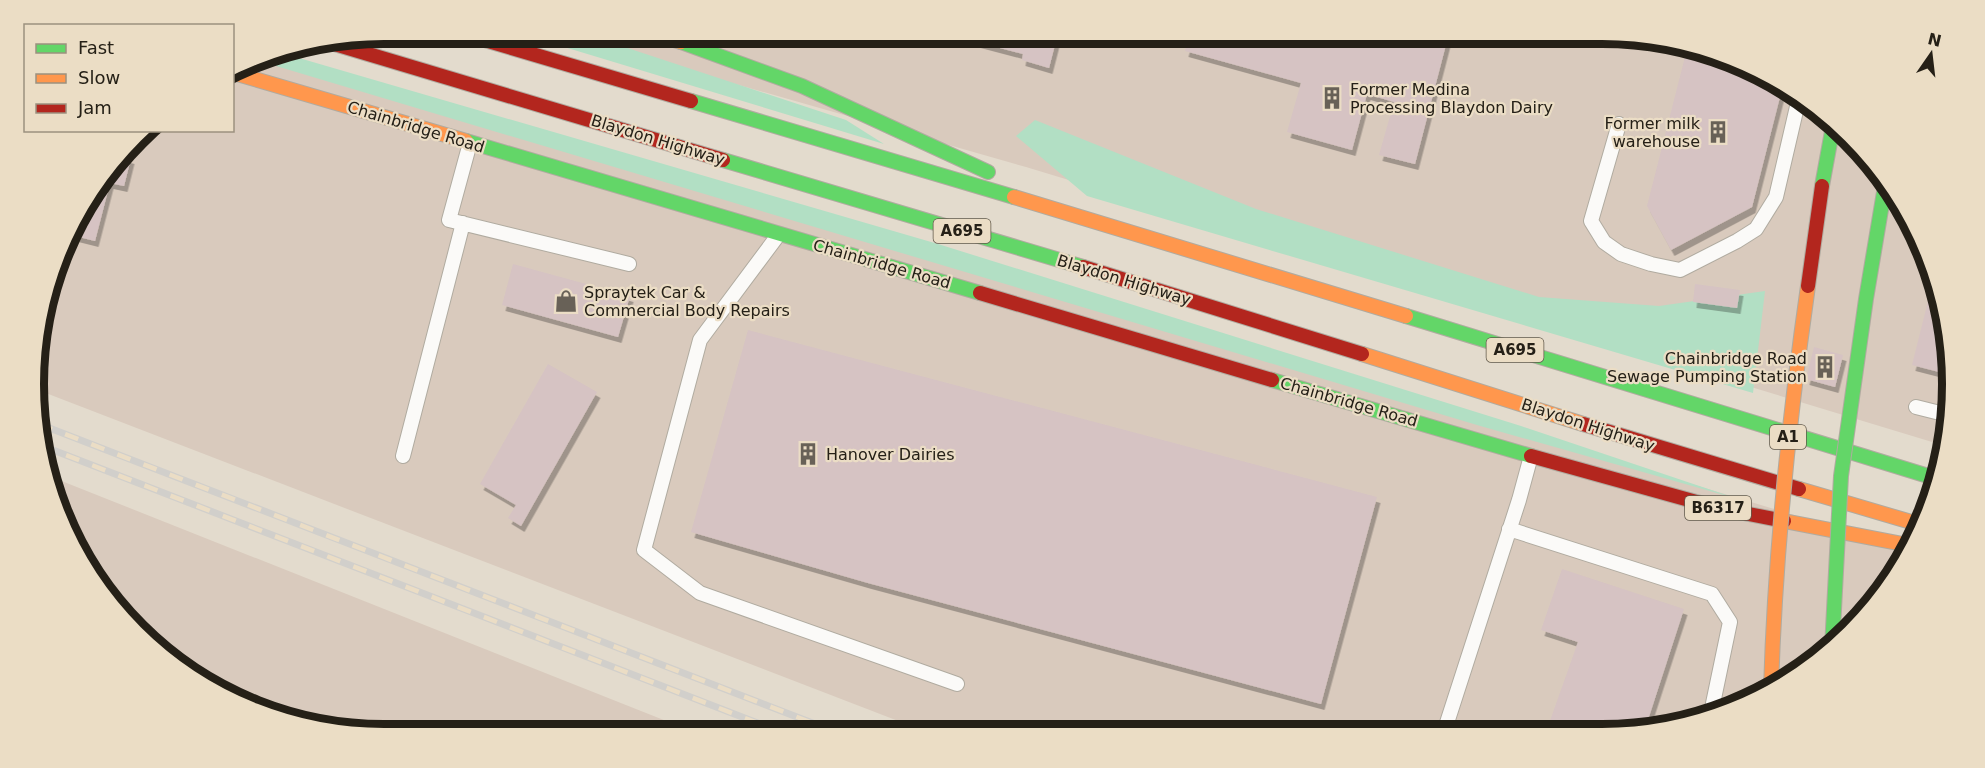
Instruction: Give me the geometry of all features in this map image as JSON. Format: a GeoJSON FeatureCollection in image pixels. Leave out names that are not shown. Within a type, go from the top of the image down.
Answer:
{"type":"FeatureCollection","features":[{"type":"Feature","properties":{"kind":"main road","name":"A695"},"geometry":{"type":"LineString","coordinates":[[498,44],[1093,220],[1929,476]]}},
{"type":"Feature","properties":{"kind":"main road"},"geometry":{"type":"LineString","coordinates":[[697,44],[802,86],[1093,220]]}},
{"type":"Feature","properties":{"kind":"main road","name":"Blaydon Highway"},"geometry":{"type":"LineString","coordinates":[[341,46],[1169,293],[1685,456],[1912,522]]}},
{"type":"Feature","properties":{"kind":"main road","name":"Chainbridge Road"},"geometry":{"type":"LineString","coordinates":[[241,75],[1531,456]]}},
{"type":"Feature","properties":{"kind":"main road","name":"A1"},"geometry":{"type":"LineString","coordinates":[[1771,679],[1773,614],[1792,399],[1832,133]]}},
{"type":"Feature","properties":{"kind":"main road"},"geometry":{"type":"LineString","coordinates":[[1832,634],[1841,476],[1884,194]]}},
{"type":"Feature","properties":{"kind":"main road","name":"B6317"},"geometry":{"type":"LineString","coordinates":[[1531,456],[1718,508],[1901,544]]}},
{"type":"Feature","properties":{"kind":"lane"},"geometry":{"type":"LineString","coordinates":[[1619,124],[1591,221],[1604,242],[1621,254],[1680,270],[1756,229],[1776,197],[1797,106]]}},
{"type":"Feature","properties":{"kind":"lane"},"geometry":{"type":"LineString","coordinates":[[470,143],[449,220],[628,264]]}},
{"type":"Feature","properties":{"kind":"lane"},"geometry":{"type":"LineString","coordinates":[[403,456],[463,223]]}},
{"type":"Feature","properties":{"kind":"lane"},"geometry":{"type":"LineString","coordinates":[[779,234],[700,340],[644,550],[700,593],[957,684]]}},
{"type":"Feature","properties":{"kind":"lane"},"geometry":{"type":"LineString","coordinates":[[1916,407],[1940,413]]}},
{"type":"Feature","properties":{"kind":"lane"},"geometry":{"type":"LineString","coordinates":[[1447,724],[1531,456]]}},
{"type":"Feature","properties":{"kind":"lane"},"geometry":{"type":"LineString","coordinates":[[1509,529],[1712,594],[1730,622],[1713,705]]}},
{"type":"Feature","properties":{"kind":"shaded area"},"geometry":{"type":"Polygon","coordinates":[[[596,44],[1623,44],[1689,55],[1731,69],[1790,101],[1842,143],[1884,195],[1916,254],[1935,318],[1942,384],[1936,443],[1026,167],[596,44]]]}},
{"type":"Feature","properties":{"kind":"shaded area"},"geometry":{"type":"Polygon","coordinates":[[[281,60],[1900,547],[1884,573],[1857,609],[1826,640],[1790,667],[1731,699],[1689,713],[1645,722],[1623,724],[906,724],[44,392],[46,340],[55,296],[69,254],[101,195],[128,159],[155,132],[234,132],[234,79],[281,60]]]}},
{"type":"Feature","properties":{"kind":"shaded area"},"geometry":{"type":"Polygon","coordinates":[[[57,479],[674,724],[362,724],[296,713],[254,699],[195,667],[159,640],[128,609],[89,554],[69,514],[57,479]]]}},
{"type":"Feature","properties":{"kind":"green space"},"geometry":{"type":"Polygon","coordinates":[[[554,44],[615,44],[846,120],[884,144],[554,44]]]}},
{"type":"Feature","properties":{"kind":"green space"},"geometry":{"type":"Polygon","coordinates":[[[293,56],[938,244],[1521,426],[1738,499],[1477,425],[269,64],[293,56]]]}},
{"type":"Feature","properties":{"kind":"green space"},"geometry":{"type":"Polygon","coordinates":[[[1035,120],[1256,209],[1539,297],[1659,306],[1765,291],[1753,393],[1087,196],[1016,136],[1035,120]]]}},
{"type":"Feature","properties":{"kind":"building"},"geometry":{"type":"Polygon","coordinates":[[[985,44],[1055,44],[1049,68],[1022,60],[1023,54],[985,44]]]}},
{"type":"Feature","properties":{"kind":"building","name":"Former Medina Processing Blaydon Dairy"},"geometry":{"type":"Polygon","coordinates":[[[1187,44],[1446,44],[1415,164],[1379,155],[1394,102],[1367,94],[1352,150],[1287,132],[1301,83],[1185,51],[1187,44]]]}},
{"type":"Feature","properties":{"kind":"building","name":"Former milk warehouse"},"geometry":{"type":"Polygon","coordinates":[[[1686,54],[1731,69],[1780,95],[1752,207],[1671,250],[1647,206],[1686,54]]]}},
{"type":"Feature","properties":{"kind":"building"},"geometry":{"type":"Polygon","coordinates":[[[131,158],[124,186],[110,183],[95,241],[77,237],[101,195],[114,177],[128,159],[131,158]]]}},
{"type":"Feature","properties":{"kind":"building","name":"Spraytek Car & Commercial Body Repairs"},"geometry":{"type":"Polygon","coordinates":[[[513,264],[630,296],[618,337],[502,305],[513,264]]]}},
{"type":"Feature","properties":{"kind":"building"},"geometry":{"type":"Polygon","coordinates":[[[1695,284],[1740,290],[1737,308],[1693,302],[1695,284]]]}},
{"type":"Feature","properties":{"kind":"building"},"geometry":{"type":"Polygon","coordinates":[[[1928,301],[1931,302],[1935,318],[1941,373],[1912,365],[1928,301]]]}},
{"type":"Feature","properties":{"kind":"building"},"geometry":{"type":"Polygon","coordinates":[[[748,330],[1377,497],[1321,704],[868,583],[691,532],[748,330]]]}},
{"type":"Feature","properties":{"kind":"building","name":"Chainbridge Road Sewage Pumping Station"},"geometry":{"type":"Polygon","coordinates":[[[1814,347],[1843,355],[1835,387],[1806,379],[1814,347]]]}},
{"type":"Feature","properties":{"kind":"building"},"geometry":{"type":"Polygon","coordinates":[[[548,364],[597,392],[521,526],[508,518],[516,505],[480,484],[548,364]]]}},
{"type":"Feature","properties":{"kind":"building"},"geometry":{"type":"Polygon","coordinates":[[[1562,569],[1684,609],[1647,722],[1645,722],[1549,724],[1578,642],[1541,630],[1562,569]]]}},
{"type":"Feature","properties":{"kind":"railway"},"geometry":{"type":"LineString","coordinates":[[46,427],[815,724]]}},
{"type":"Feature","properties":{"kind":"railway"},"geometry":{"type":"LineString","coordinates":[[50,449],[760,724]]}},
{"type":"Feature","properties":{"kind":"traffic: fast"},"geometry":{"type":"LineString","coordinates":[[686,44],[802,86],[988,172]]}},
{"type":"Feature","properties":{"kind":"traffic: fast"},"geometry":{"type":"LineString","coordinates":[[691,101],[1014,197]]}},
{"type":"Feature","properties":{"kind":"traffic: fast"},"geometry":{"type":"LineString","coordinates":[[1822,186],[1832,133]]}},
{"type":"Feature","properties":{"kind":"traffic: fast"},"geometry":{"type":"LineString","coordinates":[[466,141],[980,293]]}},
{"type":"Feature","properties":{"kind":"traffic: fast"},"geometry":{"type":"LineString","coordinates":[[723,160],[1083,267]]}},
{"type":"Feature","properties":{"kind":"traffic: fast"},"geometry":{"type":"LineString","coordinates":[[1833,634],[1841,476],[1884,194]]}},
{"type":"Feature","properties":{"kind":"traffic: fast"},"geometry":{"type":"LineString","coordinates":[[1406,316],[1929,476]]}},
{"type":"Feature","properties":{"kind":"traffic: fast"},"geometry":{"type":"LineString","coordinates":[[1272,380],[1531,456]]}},
{"type":"Feature","properties":{"kind":"traffic: slow"},"geometry":{"type":"LineString","coordinates":[[241,75],[466,141]]}},
{"type":"Feature","properties":{"kind":"traffic: slow"},"geometry":{"type":"LineString","coordinates":[[1014,197],[1406,316]]}},
{"type":"Feature","properties":{"kind":"traffic: slow"},"geometry":{"type":"LineString","coordinates":[[1772,679],[1784,487],[1808,286]]}},
{"type":"Feature","properties":{"kind":"traffic: slow"},"geometry":{"type":"LineString","coordinates":[[1362,354],[1583,424]]}},
{"type":"Feature","properties":{"kind":"traffic: slow"},"geometry":{"type":"LineString","coordinates":[[1799,489],[1912,522]]}},
{"type":"Feature","properties":{"kind":"traffic: slow"},"geometry":{"type":"LineString","coordinates":[[1784,521],[1901,544]]}},
{"type":"Feature","properties":{"kind":"traffic: jam"},"geometry":{"type":"LineString","coordinates":[[498,44],[691,101]]}},
{"type":"Feature","properties":{"kind":"traffic: jam"},"geometry":{"type":"LineString","coordinates":[[341,46],[723,160]]}},
{"type":"Feature","properties":{"kind":"traffic: jam"},"geometry":{"type":"LineString","coordinates":[[1808,286],[1822,186]]}},
{"type":"Feature","properties":{"kind":"traffic: jam"},"geometry":{"type":"LineString","coordinates":[[1083,267],[1362,354]]}},
{"type":"Feature","properties":{"kind":"traffic: jam"},"geometry":{"type":"LineString","coordinates":[[980,293],[1272,380]]}},
{"type":"Feature","properties":{"kind":"traffic: jam"},"geometry":{"type":"LineString","coordinates":[[1583,424],[1799,489]]}},
{"type":"Feature","properties":{"kind":"traffic: jam"},"geometry":{"type":"LineString","coordinates":[[1531,456],[1718,508],[1784,521]]}},
{"type":"Feature","properties":{"kind":"place","name":"Former Medina Processing Blaydon Dairy"},"geometry":{"type":"Point","coordinates":[1332,98]}},
{"type":"Feature","properties":{"kind":"place","name":"Former milk warehouse"},"geometry":{"type":"Point","coordinates":[1718,132]}},
{"type":"Feature","properties":{"kind":"place","name":"Spraytek Car & Commercial Body Repairs"},"geometry":{"type":"Point","coordinates":[566,301]}},
{"type":"Feature","properties":{"kind":"place","name":"Chainbridge Road Sewage Pumping Station"},"geometry":{"type":"Point","coordinates":[1825,367]}},
{"type":"Feature","properties":{"kind":"place","name":"Hanover Dairies"},"geometry":{"type":"Point","coordinates":[808,454]}}]}
